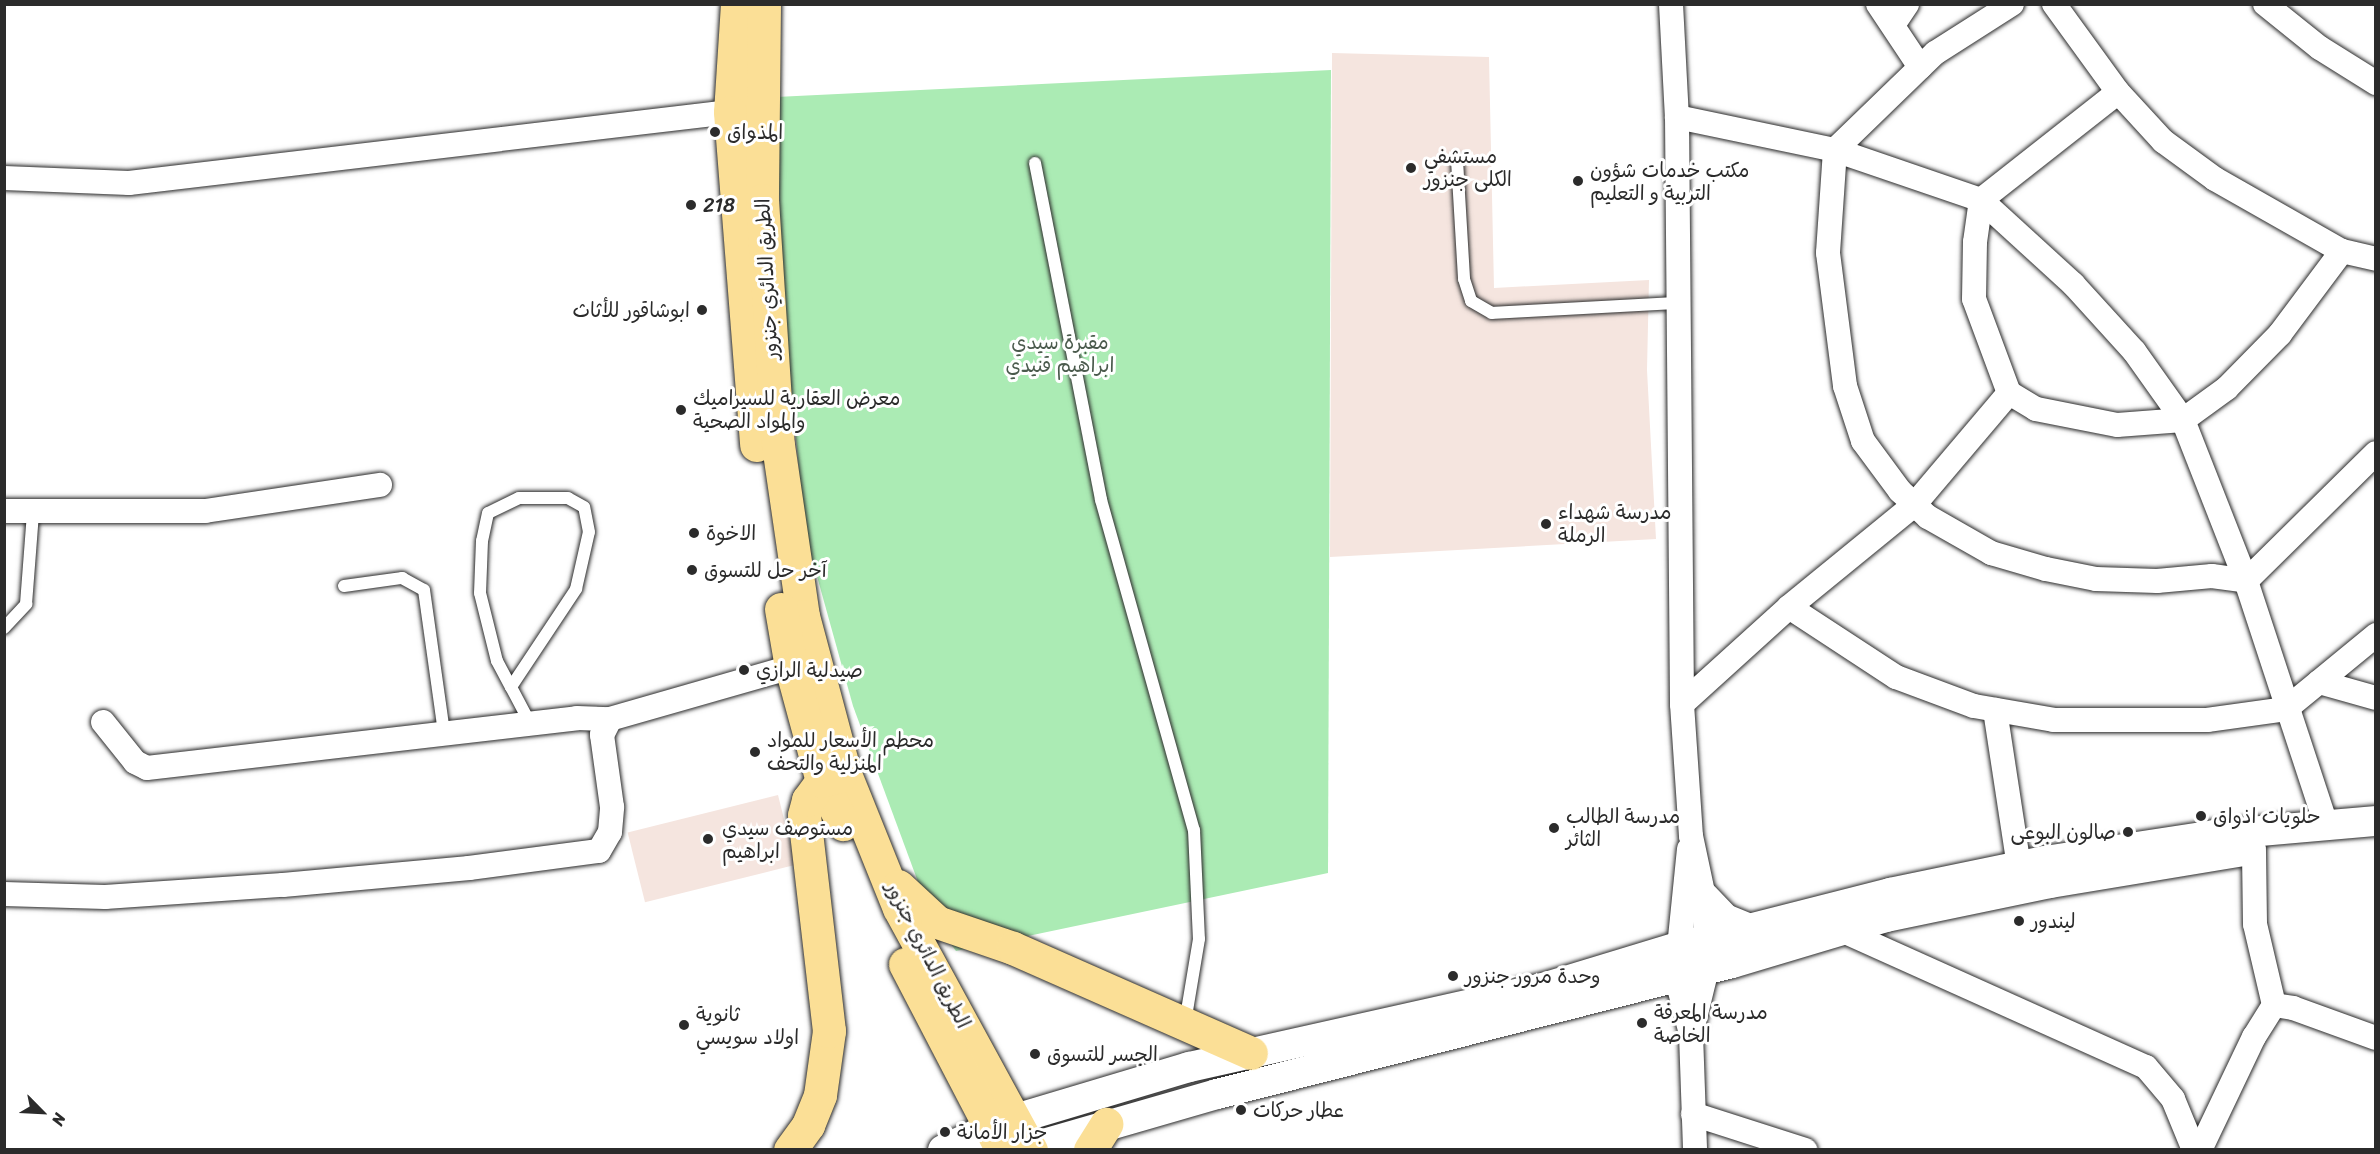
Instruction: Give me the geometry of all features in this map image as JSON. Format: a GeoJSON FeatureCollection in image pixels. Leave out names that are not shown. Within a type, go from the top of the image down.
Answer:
{"type":"FeatureCollection","features":[{"type":"Feature","properties":{"kind":"main road","name":"الطريق الدائري جنزور"},"geometry":{"type":"LineString","coordinates":[[737,4],[730,112],[740,278],[758,469],[791,667],[833,778],[880,918],[1014,1139]]}},
{"type":"Feature","properties":{"kind":"main road","name":"الطريق الدائري جنزور"},"geometry":{"type":"LineString","coordinates":[[764,4],[762,200],[778,445],[803,616],[833,778],[884,870],[899,908],[1014,1139]]}},
{"type":"Feature","properties":{"kind":"main road"},"geometry":{"type":"LineString","coordinates":[[790,1149],[808,1125],[827,1068],[828,996],[804,823],[808,800],[833,778]]}},
{"type":"Feature","properties":{"kind":"main road"},"geometry":{"type":"LineString","coordinates":[[884,870],[910,900],[937,922],[1013,948],[1185,1024],[1259,1051]]}},
{"type":"Feature","properties":{"kind":"street"},"geometry":{"type":"LineString","coordinates":[[1671,4],[1677,117],[1682,704],[1697,953]]}},
{"type":"Feature","properties":{"kind":"street"},"geometry":{"type":"LineString","coordinates":[[1878,4],[1920,67]]}},
{"type":"Feature","properties":{"kind":"street"},"geometry":{"type":"LineString","coordinates":[[1893,25],[1907,4]]}},
{"type":"Feature","properties":{"kind":"street"},"geometry":{"type":"LineString","coordinates":[[2012,4],[1920,67],[1835,150],[1828,253],[1845,386],[1863,441],[1914,505],[1990,553],[2046,569],[2096,579],[2157,581],[2212,576],[2246,581]]}},
{"type":"Feature","properties":{"kind":"street"},"geometry":{"type":"LineString","coordinates":[[2054,4],[2118,92],[2163,141],[2215,179],[2342,251],[2376,259]]}},
{"type":"Feature","properties":{"kind":"street"},"geometry":{"type":"LineString","coordinates":[[2265,4],[2320,48],[2376,83]]}},
{"type":"Feature","properties":{"kind":"street"},"geometry":{"type":"LineString","coordinates":[[2118,92],[1981,200],[1975,242],[1974,299],[2009,393],[2036,409],[2117,425],[2183,420],[2227,388],[2280,334],[2342,251]]}},
{"type":"Feature","properties":{"kind":"street"},"geometry":{"type":"LineString","coordinates":[[4,178],[129,183],[730,112]]}},
{"type":"Feature","properties":{"kind":"street"},"geometry":{"type":"LineString","coordinates":[[1677,117],[1835,150],[1981,200],[2073,284],[2133,351],[2183,420],[2246,581],[2286,709],[2326,825]]}},
{"type":"Feature","properties":{"kind":"street"},"geometry":{"type":"LineString","coordinates":[[1682,704],[1789,607],[1914,505],[2009,393]]}},
{"type":"Feature","properties":{"kind":"street"},"geometry":{"type":"LineString","coordinates":[[2246,581],[2376,453]]}},
{"type":"Feature","properties":{"kind":"street"},"geometry":{"type":"LineString","coordinates":[[4,512],[33,514],[205,511],[380,485]]}},
{"type":"Feature","properties":{"kind":"street"},"geometry":{"type":"LineString","coordinates":[[1789,607],[1896,677],[1974,706],[2054,720],[2117,722],[2207,720],[2286,709],[2376,635]]}},
{"type":"Feature","properties":{"kind":"street"},"geometry":{"type":"LineString","coordinates":[[103,722],[135,762],[147,768],[530,723],[609,718],[791,667]]}},
{"type":"Feature","properties":{"kind":"street"},"geometry":{"type":"LineString","coordinates":[[2319,682],[2376,698]]}},
{"type":"Feature","properties":{"kind":"street"},"geometry":{"type":"LineString","coordinates":[[1995,710],[2019,866]]}},
{"type":"Feature","properties":{"kind":"street"},"geometry":{"type":"LineString","coordinates":[[4,894],[105,897],[284,885],[469,868],[599,851],[610,832],[612,807],[602,735],[609,718]]}},
{"type":"Feature","properties":{"kind":"street"},"geometry":{"type":"LineString","coordinates":[[943,1149],[1014,1139],[1098,1137],[1272,1080],[1676,976],[1697,953],[1752,930],[1890,893],[2019,866],[2215,835],[2376,821]]}},
{"type":"Feature","properties":{"kind":"street"},"geometry":{"type":"LineString","coordinates":[[1691,836],[1704,897],[1691,1034],[1695,1149]]}},
{"type":"Feature","properties":{"kind":"street"},"geometry":{"type":"LineString","coordinates":[[1014,1139],[1189,1067],[1697,953],[1841,930],[2050,882],[2254,849],[2376,836]]}},
{"type":"Feature","properties":{"kind":"street"},"geometry":{"type":"LineString","coordinates":[[2200,1149],[2254,1037],[2274,1005],[2255,924],[2254,849]]}},
{"type":"Feature","properties":{"kind":"street"},"geometry":{"type":"LineString","coordinates":[[1704,897],[1725,919],[1752,930]]}},
{"type":"Feature","properties":{"kind":"street"},"geometry":{"type":"LineString","coordinates":[[1841,930],[2146,1067],[2173,1099],[2194,1149]]}},
{"type":"Feature","properties":{"kind":"street"},"geometry":{"type":"LineString","coordinates":[[1676,976],[1691,1034]]}},
{"type":"Feature","properties":{"kind":"street"},"geometry":{"type":"LineString","coordinates":[[2274,1005],[2293,1008],[2376,1038]]}},
{"type":"Feature","properties":{"kind":"street"},"geometry":{"type":"LineString","coordinates":[[1259,1051],[1272,1080]]}},
{"type":"Feature","properties":{"kind":"street"},"geometry":{"type":"LineString","coordinates":[[1693,1114],[1805,1149]]}},
{"type":"Feature","properties":{"kind":"lane"},"geometry":{"type":"LineString","coordinates":[[1457,160],[1464,279],[1471,301],[1492,313],[1679,303]]}},
{"type":"Feature","properties":{"kind":"lane"},"geometry":{"type":"LineString","coordinates":[[1035,163],[1101,500],[1194,830],[1199,939],[1185,1024]]}},
{"type":"Feature","properties":{"kind":"lane"},"geometry":{"type":"LineString","coordinates":[[511,687],[576,590],[590,532],[584,507],[568,498],[519,498],[488,513],[482,541],[480,593],[497,661],[530,723]]}},
{"type":"Feature","properties":{"kind":"lane"},"geometry":{"type":"LineString","coordinates":[[4,628],[26,604],[33,514]]}},
{"type":"Feature","properties":{"kind":"lane"},"geometry":{"type":"LineString","coordinates":[[344,586],[402,578],[424,590],[444,733]]}},
{"type":"Feature","properties":{"kind":"shaded area"},"geometry":{"type":"Polygon","coordinates":[[[1332,53],[1489,57],[1494,288],[1649,280],[1647,370],[1656,539],[1330,557],[1332,53]]]}},
{"type":"Feature","properties":{"kind":"shaded area","name":"مستوصف سيدي ابراهيم"},"geometry":{"type":"Polygon","coordinates":[[[778,795],[795,865],[645,902],[628,832],[778,795]]]}},
{"type":"Feature","properties":{"kind":"green space","name":"مقبرة سيدي ابراهيم قنيدي"},"geometry":{"type":"Polygon","coordinates":[[[1331,70],[1328,873],[956,951],[931,917],[853,706],[805,533],[783,302],[776,97],[1331,70]]]}},
{"type":"Feature","properties":{"kind":"place","name":"المذواق"},"geometry":{"type":"Point","coordinates":[715,132]}},
{"type":"Feature","properties":{"kind":"place","name":"مستشفي الكلى جنزور"},"geometry":{"type":"Point","coordinates":[1411,168]}},
{"type":"Feature","properties":{"kind":"place","name":"مكتب خدمات شؤون التربية و التعليم"},"geometry":{"type":"Point","coordinates":[1578,181]}},
{"type":"Feature","properties":{"kind":"place","name":"218"},"geometry":{"type":"Point","coordinates":[691,205]}},
{"type":"Feature","properties":{"kind":"place","name":"ابوشاقور للأثاث"},"geometry":{"type":"Point","coordinates":[702,310]}},
{"type":"Feature","properties":{"kind":"place","name":"معرض العقارية للسيراميك والمواد الصحية"},"geometry":{"type":"Point","coordinates":[681,410]}},
{"type":"Feature","properties":{"kind":"place","name":"مدرسة شهداء الرملة"},"geometry":{"type":"Point","coordinates":[1546,524]}},
{"type":"Feature","properties":{"kind":"place","name":"الاخوة"},"geometry":{"type":"Point","coordinates":[694,533]}},
{"type":"Feature","properties":{"kind":"place","name":"آخر حل للتسوق"},"geometry":{"type":"Point","coordinates":[692,570]}},
{"type":"Feature","properties":{"kind":"place","name":"صيدلية الرازي"},"geometry":{"type":"Point","coordinates":[744,670]}},
{"type":"Feature","properties":{"kind":"place","name":"محطم الأسعار للمواد المنزلية والتحف"},"geometry":{"type":"Point","coordinates":[755,752]}},
{"type":"Feature","properties":{"kind":"place","name":"حلويات اذواق"},"geometry":{"type":"Point","coordinates":[2201,816]}},
{"type":"Feature","properties":{"kind":"place","name":"مدرسة الطالب الثائر"},"geometry":{"type":"Point","coordinates":[1554,828]}},
{"type":"Feature","properties":{"kind":"place","name":"صالون البوعى"},"geometry":{"type":"Point","coordinates":[2128,832]}},
{"type":"Feature","properties":{"kind":"place","name":"مستوصف سيدي ابراهيم"},"geometry":{"type":"Point","coordinates":[708,839]}},
{"type":"Feature","properties":{"kind":"place","name":"ليندور"},"geometry":{"type":"Point","coordinates":[2019,921]}},
{"type":"Feature","properties":{"kind":"place","name":"وحدة مرور جنزور"},"geometry":{"type":"Point","coordinates":[1453,976]}},
{"type":"Feature","properties":{"kind":"place","name":"مدرسة المعرفة الخاصة"},"geometry":{"type":"Point","coordinates":[1642,1023]}},
{"type":"Feature","properties":{"kind":"place","name":"ثانوية اولاد سويسي"},"geometry":{"type":"Point","coordinates":[684,1025]}},
{"type":"Feature","properties":{"kind":"place","name":"الجسر للتسوق"},"geometry":{"type":"Point","coordinates":[1035,1054]}},
{"type":"Feature","properties":{"kind":"place","name":"عطار حركات"},"geometry":{"type":"Point","coordinates":[1241,1110]}},
{"type":"Feature","properties":{"kind":"place","name":"جزار الأمانة"},"geometry":{"type":"Point","coordinates":[945,1132]}}]}
